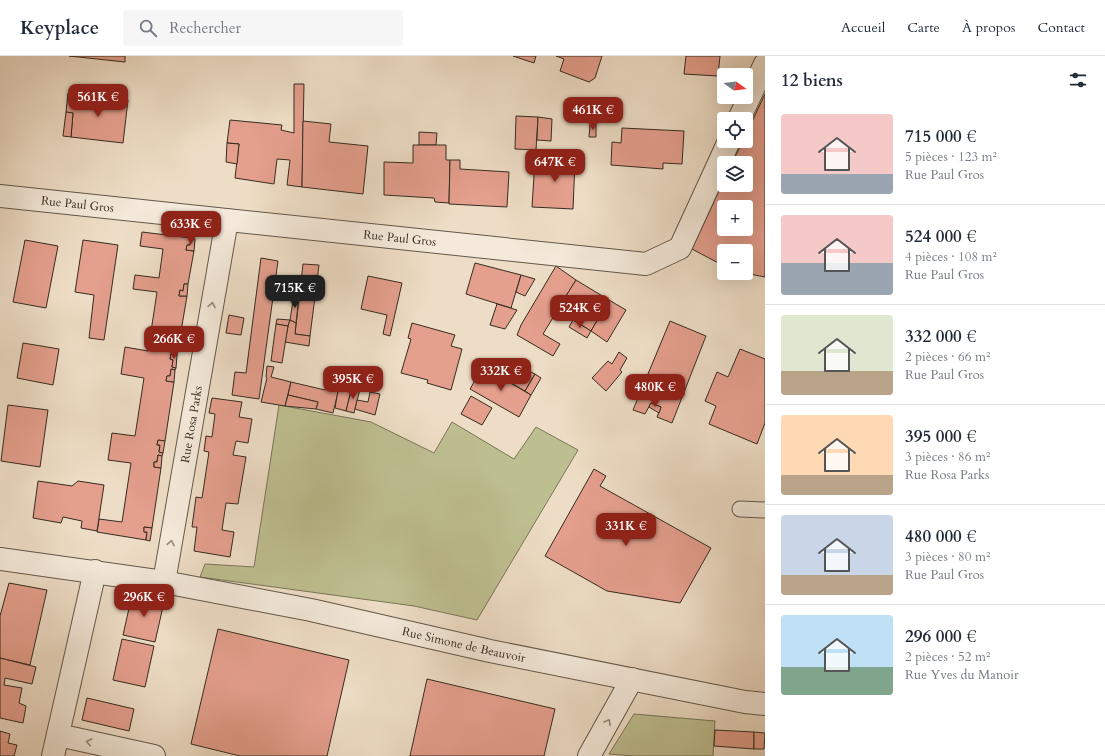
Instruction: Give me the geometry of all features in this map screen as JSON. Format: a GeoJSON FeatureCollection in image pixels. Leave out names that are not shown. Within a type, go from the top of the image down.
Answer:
{"type":"FeatureCollection","features":[{"type":"Feature","properties":{"kind":"street"},"geometry":{"type":"LineString","coordinates":[[743,112],[765,64]]}},
{"type":"Feature","properties":{"kind":"street","name":"Rue Paul Gros"},"geometry":{"type":"LineString","coordinates":[[0,196],[646,264],[680,248],[726,148]]}},
{"type":"Feature","properties":{"kind":"street","name":"Rue Rosa Parks"},"geometry":{"type":"LineString","coordinates":[[164,582],[227,220]]}},
{"type":"Feature","properties":{"kind":"street","name":"Rue Simone de Beauvoir"},"geometry":{"type":"LineString","coordinates":[[0,559],[164,582],[311,610],[490,651],[745,702],[765,704]]}},
{"type":"Feature","properties":{"kind":"street"},"geometry":{"type":"LineString","coordinates":[[53,756],[95,572]]}},
{"type":"Feature","properties":{"kind":"street"},"geometry":{"type":"LineString","coordinates":[[589,756],[632,679]]}},
{"type":"Feature","properties":{"kind":"street"},"geometry":{"type":"LineString","coordinates":[[58,735],[154,756]]}},
{"type":"Feature","properties":{"kind":"lane"},"geometry":{"type":"LineString","coordinates":[[740,509],[765,510]]}},
{"type":"Feature","properties":{"kind":"green space"},"geometry":{"type":"Polygon","coordinates":[[[279,405],[371,422],[434,453],[452,422],[514,459],[536,427],[578,450],[477,620],[414,606],[200,577],[205,564],[254,567],[279,405]]]}},
{"type":"Feature","properties":{"kind":"green space"},"geometry":{"type":"Polygon","coordinates":[[[634,714],[715,721],[713,756],[634,756],[609,754],[634,714]]]}},
{"type":"Feature","properties":{"kind":"building"},"geometry":{"type":"Polygon","coordinates":[[[69,56],[125,56],[125,62],[69,56]]]}},
{"type":"Feature","properties":{"kind":"building"},"geometry":{"type":"Polygon","coordinates":[[[513,56],[536,56],[534,63],[513,56]]]}},
{"type":"Feature","properties":{"kind":"building"},"geometry":{"type":"Polygon","coordinates":[[[556,56],[602,56],[595,78],[589,82],[560,71],[564,59],[556,56]]]}},
{"type":"Feature","properties":{"kind":"building"},"geometry":{"type":"Polygon","coordinates":[[[686,56],[720,56],[717,76],[684,74],[686,56]]]}},
{"type":"Feature","properties":{"kind":"building"},"geometry":{"type":"Polygon","coordinates":[[[294,84],[304,84],[302,187],[287,185],[290,160],[277,159],[274,184],[235,178],[239,144],[227,143],[230,120],[282,125],[281,130],[294,133],[294,84]]]}},
{"type":"Feature","properties":{"kind":"building"},"geometry":{"type":"Polygon","coordinates":[[[68,93],[128,100],[123,143],[71,137],[73,113],[66,112],[68,93]]]}},
{"type":"Feature","properties":{"kind":"building"},"geometry":{"type":"Polygon","coordinates":[[[765,94],[765,277],[753,275],[753,244],[717,244],[717,262],[692,249],[718,192],[753,192],[753,156],[736,156],[740,148],[753,148],[753,119],[765,94]]]}},
{"type":"Feature","properties":{"kind":"building"},"geometry":{"type":"Polygon","coordinates":[[[66,112],[73,113],[71,137],[63,136],[66,112]]]}},
{"type":"Feature","properties":{"kind":"building"},"geometry":{"type":"Polygon","coordinates":[[[516,116],[538,117],[536,150],[515,149],[516,116]]]}},
{"type":"Feature","properties":{"kind":"building"},"geometry":{"type":"Polygon","coordinates":[[[538,117],[552,119],[551,141],[537,140],[538,117]]]}},
{"type":"Feature","properties":{"kind":"building"},"geometry":{"type":"Polygon","coordinates":[[[303,121],[331,124],[329,142],[368,146],[363,194],[302,187],[303,121]]]}},
{"type":"Feature","properties":{"kind":"building"},"geometry":{"type":"Polygon","coordinates":[[[590,125],[596,125],[596,137],[589,137],[590,125]]]}},
{"type":"Feature","properties":{"kind":"building"},"geometry":{"type":"Polygon","coordinates":[[[622,128],[684,131],[682,164],[663,163],[663,169],[611,165],[612,142],[621,143],[622,128]]]}},
{"type":"Feature","properties":{"kind":"building"},"geometry":{"type":"Polygon","coordinates":[[[419,132],[437,133],[436,145],[419,145],[419,132]]]}},
{"type":"Feature","properties":{"kind":"building"},"geometry":{"type":"Polygon","coordinates":[[[227,143],[239,144],[237,164],[226,162],[227,143]]]}},
{"type":"Feature","properties":{"kind":"building"},"geometry":{"type":"Polygon","coordinates":[[[413,145],[446,145],[446,160],[450,160],[449,203],[435,202],[434,198],[384,195],[384,162],[413,163],[413,145]]]}},
{"type":"Feature","properties":{"kind":"building"},"geometry":{"type":"Polygon","coordinates":[[[569,151],[581,152],[580,162],[575,162],[573,209],[532,207],[535,160],[568,162],[569,151]]]}},
{"type":"Feature","properties":{"kind":"building"},"geometry":{"type":"Polygon","coordinates":[[[450,160],[460,160],[460,169],[509,172],[507,207],[449,204],[450,160]]]}},
{"type":"Feature","properties":{"kind":"building"},"geometry":{"type":"Polygon","coordinates":[[[142,232],[191,238],[190,245],[187,245],[186,250],[194,251],[188,284],[184,284],[183,291],[180,290],[179,296],[187,296],[177,355],[171,354],[170,359],[173,360],[172,367],[176,368],[175,370],[171,369],[170,376],[167,376],[166,381],[174,382],[165,441],[158,440],[157,445],[160,445],[159,452],[163,453],[162,456],[158,455],[157,462],[154,462],[154,467],[161,468],[152,528],[144,527],[144,532],[147,532],[146,540],[97,532],[99,519],[122,522],[131,463],[108,460],[112,433],[135,436],[144,378],[121,374],[125,347],[148,351],[157,292],[133,289],[135,275],[159,278],[163,249],[140,246],[142,232]]]}},
{"type":"Feature","properties":{"kind":"building"},"geometry":{"type":"Polygon","coordinates":[[[191,238],[195,239],[194,251],[186,250],[187,245],[190,245],[191,238]]]}},
{"type":"Feature","properties":{"kind":"building"},"geometry":{"type":"Polygon","coordinates":[[[25,240],[58,246],[46,308],[13,302],[25,240]]]}},
{"type":"Feature","properties":{"kind":"building"},"geometry":{"type":"Polygon","coordinates":[[[83,240],[118,245],[104,340],[89,338],[94,295],[75,292],[83,240]]]}},
{"type":"Feature","properties":{"kind":"building"},"geometry":{"type":"Polygon","coordinates":[[[261,258],[278,261],[259,399],[232,395],[235,372],[246,373],[261,258]]]}},
{"type":"Feature","properties":{"kind":"building"},"geometry":{"type":"Polygon","coordinates":[[[475,263],[521,275],[511,308],[466,294],[475,263]]]}},
{"type":"Feature","properties":{"kind":"building"},"geometry":{"type":"Polygon","coordinates":[[[303,264],[319,265],[310,336],[295,334],[303,264]]]}},
{"type":"Feature","properties":{"kind":"building"},"geometry":{"type":"Polygon","coordinates":[[[556,266],[576,280],[543,334],[560,344],[553,356],[517,335],[521,325],[556,266]]]}},
{"type":"Feature","properties":{"kind":"building"},"geometry":{"type":"Polygon","coordinates":[[[521,275],[535,279],[525,296],[516,292],[521,275]]]}},
{"type":"Feature","properties":{"kind":"building"},"geometry":{"type":"Polygon","coordinates":[[[368,276],[402,283],[390,336],[383,334],[387,315],[361,309],[368,276]]]}},
{"type":"Feature","properties":{"kind":"building"},"geometry":{"type":"Polygon","coordinates":[[[576,280],[609,300],[591,331],[557,310],[576,280]]]}},
{"type":"Feature","properties":{"kind":"building"},"geometry":{"type":"Polygon","coordinates":[[[184,284],[188,284],[187,296],[179,296],[180,290],[183,291],[184,284]]]}},
{"type":"Feature","properties":{"kind":"building"},"geometry":{"type":"Polygon","coordinates":[[[294,295],[299,296],[296,323],[290,320],[294,295]]]}},
{"type":"Feature","properties":{"kind":"building"},"geometry":{"type":"Polygon","coordinates":[[[609,300],[626,310],[607,342],[591,331],[609,300]]]}},
{"type":"Feature","properties":{"kind":"building"},"geometry":{"type":"Polygon","coordinates":[[[497,304],[517,310],[505,329],[490,325],[497,304]]]}},
{"type":"Feature","properties":{"kind":"building"},"geometry":{"type":"Polygon","coordinates":[[[229,315],[244,318],[241,335],[226,333],[229,315]]]}},
{"type":"Feature","properties":{"kind":"building"},"geometry":{"type":"Polygon","coordinates":[[[277,319],[290,320],[288,326],[276,324],[277,319]]]}},
{"type":"Feature","properties":{"kind":"building"},"geometry":{"type":"Polygon","coordinates":[[[290,320],[296,323],[295,334],[310,336],[309,346],[285,342],[290,320]]]}},
{"type":"Feature","properties":{"kind":"building"},"geometry":{"type":"Polygon","coordinates":[[[573,320],[591,331],[587,338],[569,327],[573,320]]]}},
{"type":"Feature","properties":{"kind":"building"},"geometry":{"type":"Polygon","coordinates":[[[670,321],[706,336],[672,423],[657,417],[661,407],[651,403],[645,414],[633,410],[670,321]]]}},
{"type":"Feature","properties":{"kind":"building"},"geometry":{"type":"Polygon","coordinates":[[[412,323],[455,335],[451,346],[462,349],[451,390],[427,383],[428,380],[401,373],[411,339],[408,338],[412,323]]]}},
{"type":"Feature","properties":{"kind":"building"},"geometry":{"type":"Polygon","coordinates":[[[276,324],[288,326],[282,363],[271,361],[276,324]]]}},
{"type":"Feature","properties":{"kind":"building"},"geometry":{"type":"Polygon","coordinates":[[[23,343],[59,349],[53,385],[17,378],[23,343]]]}},
{"type":"Feature","properties":{"kind":"building"},"geometry":{"type":"Polygon","coordinates":[[[740,349],[765,359],[765,423],[757,444],[709,424],[716,406],[705,401],[717,372],[728,377],[740,349]]]}},
{"type":"Feature","properties":{"kind":"building"},"geometry":{"type":"Polygon","coordinates":[[[619,352],[627,358],[620,370],[622,372],[606,391],[592,378],[608,361],[612,364],[619,352]]]}},
{"type":"Feature","properties":{"kind":"building"},"geometry":{"type":"Polygon","coordinates":[[[171,354],[177,355],[176,368],[172,367],[173,360],[170,359],[171,354]]]}},
{"type":"Feature","properties":{"kind":"building"},"geometry":{"type":"Polygon","coordinates":[[[513,363],[535,374],[525,391],[504,379],[513,363]]]}},
{"type":"Feature","properties":{"kind":"building"},"geometry":{"type":"Polygon","coordinates":[[[267,366],[274,367],[271,377],[291,382],[285,406],[261,402],[267,378],[267,366]]]}},
{"type":"Feature","properties":{"kind":"building"},"geometry":{"type":"Polygon","coordinates":[[[483,367],[531,395],[519,417],[470,389],[483,367]]]}},
{"type":"Feature","properties":{"kind":"building"},"geometry":{"type":"Polygon","coordinates":[[[171,369],[175,370],[174,382],[166,381],[167,376],[170,376],[171,369]]]}},
{"type":"Feature","properties":{"kind":"building"},"geometry":{"type":"Polygon","coordinates":[[[535,374],[541,378],[531,395],[525,391],[535,374]]]}},
{"type":"Feature","properties":{"kind":"building"},"geometry":{"type":"Polygon","coordinates":[[[328,381],[340,384],[333,413],[316,409],[318,402],[288,395],[291,382],[325,390],[328,381]]]}},
{"type":"Feature","properties":{"kind":"building"},"geometry":{"type":"Polygon","coordinates":[[[339,385],[352,387],[346,411],[335,408],[339,385]]]}},
{"type":"Feature","properties":{"kind":"building"},"geometry":{"type":"Polygon","coordinates":[[[352,387],[360,389],[354,413],[346,411],[352,387]]]}},
{"type":"Feature","properties":{"kind":"building"},"geometry":{"type":"Polygon","coordinates":[[[370,392],[380,394],[375,415],[355,409],[357,400],[368,402],[370,392]]]}},
{"type":"Feature","properties":{"kind":"building"},"geometry":{"type":"Polygon","coordinates":[[[288,395],[318,402],[316,409],[285,406],[288,395]]]}},
{"type":"Feature","properties":{"kind":"building"},"geometry":{"type":"Polygon","coordinates":[[[471,396],[492,408],[482,425],[461,414],[471,396]]]}},
{"type":"Feature","properties":{"kind":"building"},"geometry":{"type":"Polygon","coordinates":[[[212,398],[242,402],[239,417],[252,419],[248,443],[236,441],[233,455],[246,457],[238,504],[226,503],[222,530],[234,532],[230,557],[194,551],[197,527],[192,527],[196,497],[202,498],[209,452],[204,451],[206,436],[212,437],[215,414],[209,413],[212,398]]]}},
{"type":"Feature","properties":{"kind":"building"},"geometry":{"type":"Polygon","coordinates":[[[651,403],[661,407],[659,413],[649,407],[651,403]]]}},
{"type":"Feature","properties":{"kind":"building"},"geometry":{"type":"Polygon","coordinates":[[[8,405],[48,410],[40,467],[1,461],[8,405]]]}},
{"type":"Feature","properties":{"kind":"building"},"geometry":{"type":"Polygon","coordinates":[[[158,440],[165,441],[163,453],[159,452],[160,445],[157,445],[158,440]]]}},
{"type":"Feature","properties":{"kind":"building"},"geometry":{"type":"Polygon","coordinates":[[[158,455],[162,456],[161,468],[154,467],[154,462],[157,462],[158,455]]]}},
{"type":"Feature","properties":{"kind":"building"},"geometry":{"type":"Polygon","coordinates":[[[594,469],[606,476],[600,486],[711,548],[680,603],[607,591],[545,556],[594,469]]]}},
{"type":"Feature","properties":{"kind":"building"},"geometry":{"type":"Polygon","coordinates":[[[38,481],[72,486],[78,481],[104,485],[97,531],[81,528],[82,521],[63,517],[61,523],[33,518],[38,481]]]}},
{"type":"Feature","properties":{"kind":"building"},"geometry":{"type":"Polygon","coordinates":[[[144,527],[152,528],[150,541],[146,540],[147,532],[144,532],[144,527]]]}},
{"type":"Feature","properties":{"kind":"building"},"geometry":{"type":"Polygon","coordinates":[[[9,583],[47,590],[30,665],[0,658],[0,616],[9,583]]]}},
{"type":"Feature","properties":{"kind":"building"},"geometry":{"type":"Polygon","coordinates":[[[132,595],[164,602],[155,642],[123,635],[132,595]]]}},
{"type":"Feature","properties":{"kind":"building"},"geometry":{"type":"Polygon","coordinates":[[[218,629],[349,660],[327,756],[240,756],[191,744],[218,629]]]}},
{"type":"Feature","properties":{"kind":"building"},"geometry":{"type":"Polygon","coordinates":[[[122,639],[154,646],[145,687],[113,680],[122,639]]]}},
{"type":"Feature","properties":{"kind":"building"},"geometry":{"type":"Polygon","coordinates":[[[0,658],[36,667],[32,684],[5,678],[4,685],[22,688],[19,703],[26,706],[23,723],[0,718],[0,658]]]}},
{"type":"Feature","properties":{"kind":"building"},"geometry":{"type":"Polygon","coordinates":[[[427,679],[555,709],[544,756],[410,756],[427,679]]]}},
{"type":"Feature","properties":{"kind":"building"},"geometry":{"type":"Polygon","coordinates":[[[87,698],[134,709],[129,731],[82,720],[87,698]]]}},
{"type":"Feature","properties":{"kind":"building"},"geometry":{"type":"Polygon","coordinates":[[[715,730],[754,732],[754,749],[714,746],[715,730]]]}},
{"type":"Feature","properties":{"kind":"building"},"geometry":{"type":"Polygon","coordinates":[[[0,731],[10,734],[8,743],[17,745],[14,756],[0,756],[0,731]]]}},
{"type":"Feature","properties":{"kind":"building"},"geometry":{"type":"Polygon","coordinates":[[[754,732],[765,733],[764,749],[754,749],[754,732]]]}}]}
